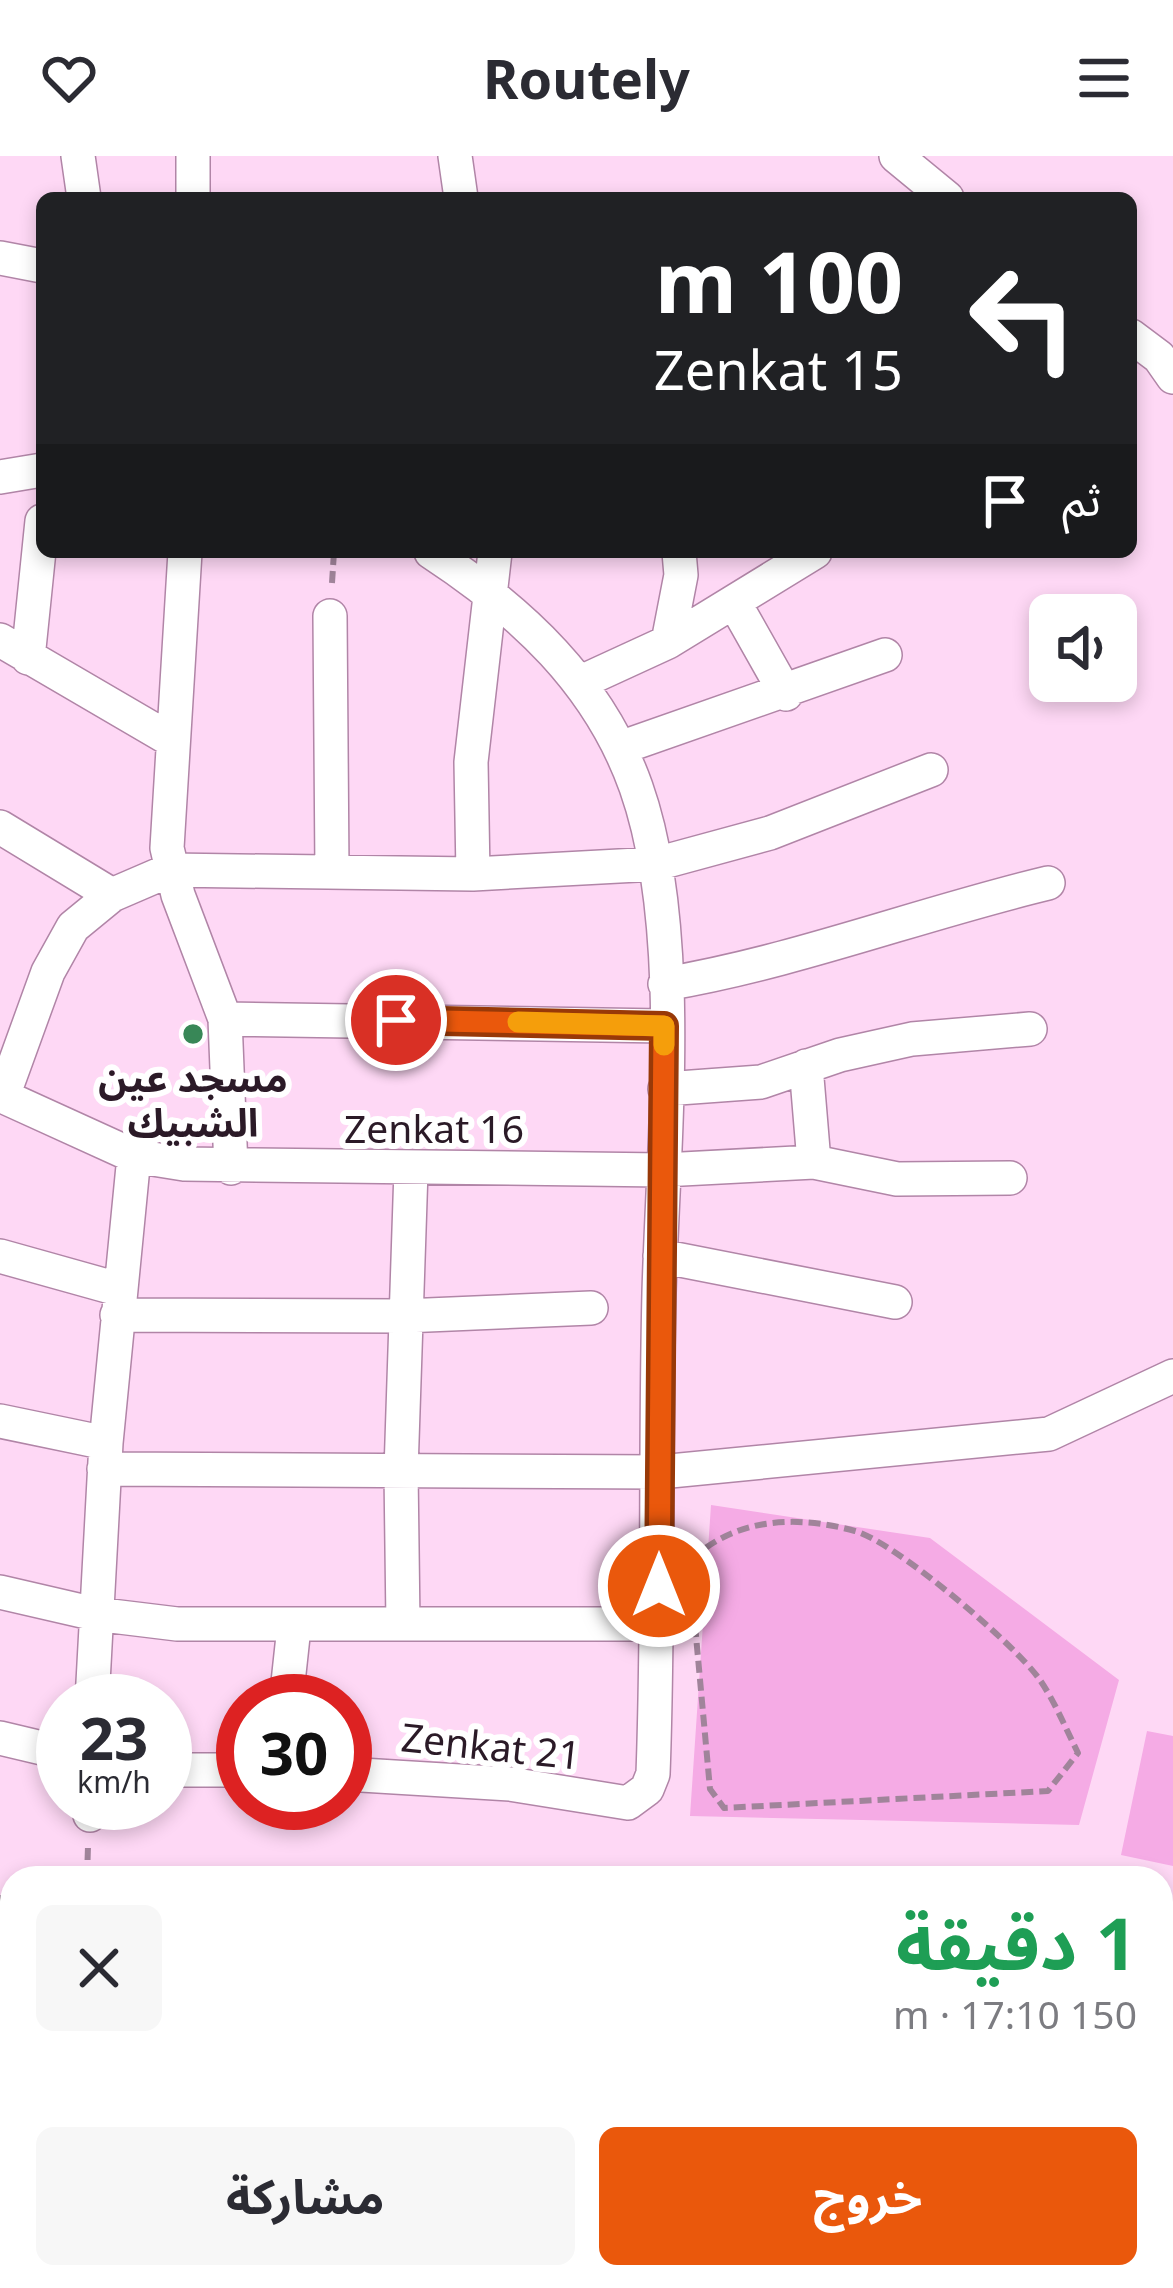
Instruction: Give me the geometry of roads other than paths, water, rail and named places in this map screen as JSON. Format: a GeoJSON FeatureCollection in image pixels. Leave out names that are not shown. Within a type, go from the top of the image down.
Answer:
{"type":"FeatureCollection","features":[{"type":"Feature","properties":{"kind":"street"},"geometry":{"type":"LineString","coordinates":[[78,156],[83,192]]}},
{"type":"Feature","properties":{"kind":"street"},"geometry":{"type":"LineString","coordinates":[[193,156],[193,192]]}},
{"type":"Feature","properties":{"kind":"street"},"geometry":{"type":"LineString","coordinates":[[455,156],[460,192]]}},
{"type":"Feature","properties":{"kind":"street"},"geometry":{"type":"LineString","coordinates":[[896,156],[940,192]]}},
{"type":"Feature","properties":{"kind":"street"},"geometry":{"type":"LineString","coordinates":[[0,258],[36,265]]}},
{"type":"Feature","properties":{"kind":"street"},"geometry":{"type":"LineString","coordinates":[[1137,341],[1160,358],[1173,377]]}},
{"type":"Feature","properties":{"kind":"street"},"geometry":{"type":"LineString","coordinates":[[0,477],[36,471]]}},
{"type":"Feature","properties":{"kind":"street"},"geometry":{"type":"LineString","coordinates":[[36,548],[14,649],[173,741]]}},
{"type":"Feature","properties":{"kind":"street"},"geometry":{"type":"LineString","coordinates":[[185,558],[170,870],[225,1018],[231,1168]]}},
{"type":"Feature","properties":{"kind":"street"},"geometry":{"type":"LineString","coordinates":[[0,1592],[94,1614],[177,1624],[659,1624],[665,1089],[656,864],[620,748],[581,682],[492,595],[439,558]]}},
{"type":"Feature","properties":{"kind":"street"},"geometry":{"type":"LineString","coordinates":[[472,874],[471,762],[495,558]]}},
{"type":"Feature","properties":{"kind":"street"},"geometry":{"type":"LineString","coordinates":[[668,642],[681,575],[680,558]]}},
{"type":"Feature","properties":{"kind":"street"},"geometry":{"type":"LineString","coordinates":[[581,682],[668,642],[805,558]]}},
{"type":"Feature","properties":{"kind":"street"},"geometry":{"type":"LineString","coordinates":[[734,602],[786,694]]}},
{"type":"Feature","properties":{"kind":"street"},"geometry":{"type":"LineString","coordinates":[[330,616],[332,871]]}},
{"type":"Feature","properties":{"kind":"street"},"geometry":{"type":"LineString","coordinates":[[620,748],[786,694],[884,655]]}},
{"type":"Feature","properties":{"kind":"street"},"geometry":{"type":"LineString","coordinates":[[1,1096],[59,947],[73,927],[112,895],[170,870],[472,874],[656,864],[770,833],[932,770]]}},
{"type":"Feature","properties":{"kind":"street"},"geometry":{"type":"LineString","coordinates":[[0,827],[112,895]]}},
{"type":"Feature","properties":{"kind":"street"},"geometry":{"type":"LineString","coordinates":[[664,984],[810,952],[927,913],[1048,883]]}},
{"type":"Feature","properties":{"kind":"street"},"geometry":{"type":"LineString","coordinates":[[225,1018],[664,1026]]}},
{"type":"Feature","properties":{"kind":"street"},"geometry":{"type":"LineString","coordinates":[[665,1089],[761,1082],[912,1039],[1030,1029]]}},
{"type":"Feature","properties":{"kind":"street"},"geometry":{"type":"LineString","coordinates":[[806,1066],[814,1162]]}},
{"type":"Feature","properties":{"kind":"street","name":"Zenkat 16"},"geometry":{"type":"LineString","coordinates":[[1,1096],[134,1156],[231,1168],[663,1170],[814,1162],[897,1179],[1010,1178]]}},
{"type":"Feature","properties":{"kind":"street"},"geometry":{"type":"LineString","coordinates":[[93,1674],[105,1456],[134,1156]]}},
{"type":"Feature","properties":{"kind":"street"},"geometry":{"type":"LineString","coordinates":[[404,1624],[401,1471],[411,1170]]}},
{"type":"Feature","properties":{"kind":"street"},"geometry":{"type":"LineString","coordinates":[[0,1256],[118,1302],[404,1316],[591,1308]]}},
{"type":"Feature","properties":{"kind":"street"},"geometry":{"type":"LineString","coordinates":[[660,1256],[895,1302]]}},
{"type":"Feature","properties":{"kind":"street"},"geometry":{"type":"LineString","coordinates":[[0,1421],[105,1456],[401,1471],[661,1472],[1049,1434],[1173,1376]]}},
{"type":"Feature","properties":{"kind":"street","name":"Zenkat 21"},"geometry":{"type":"LineString","coordinates":[[372,1776],[510,1784],[628,1803],[640,1798],[652,1774],[659,1624]]}},
{"type":"Feature","properties":{"kind":"street"},"geometry":{"type":"LineString","coordinates":[[289,1674],[294,1627]]}},
{"type":"Feature","properties":{"kind":"street"},"geometry":{"type":"LineString","coordinates":[[0,1738],[36,1747]]}},
{"type":"Feature","properties":{"kind":"place","name":"مسجد عين الشبيك"},"geometry":{"type":"Point","coordinates":[193,1034]}}]}
